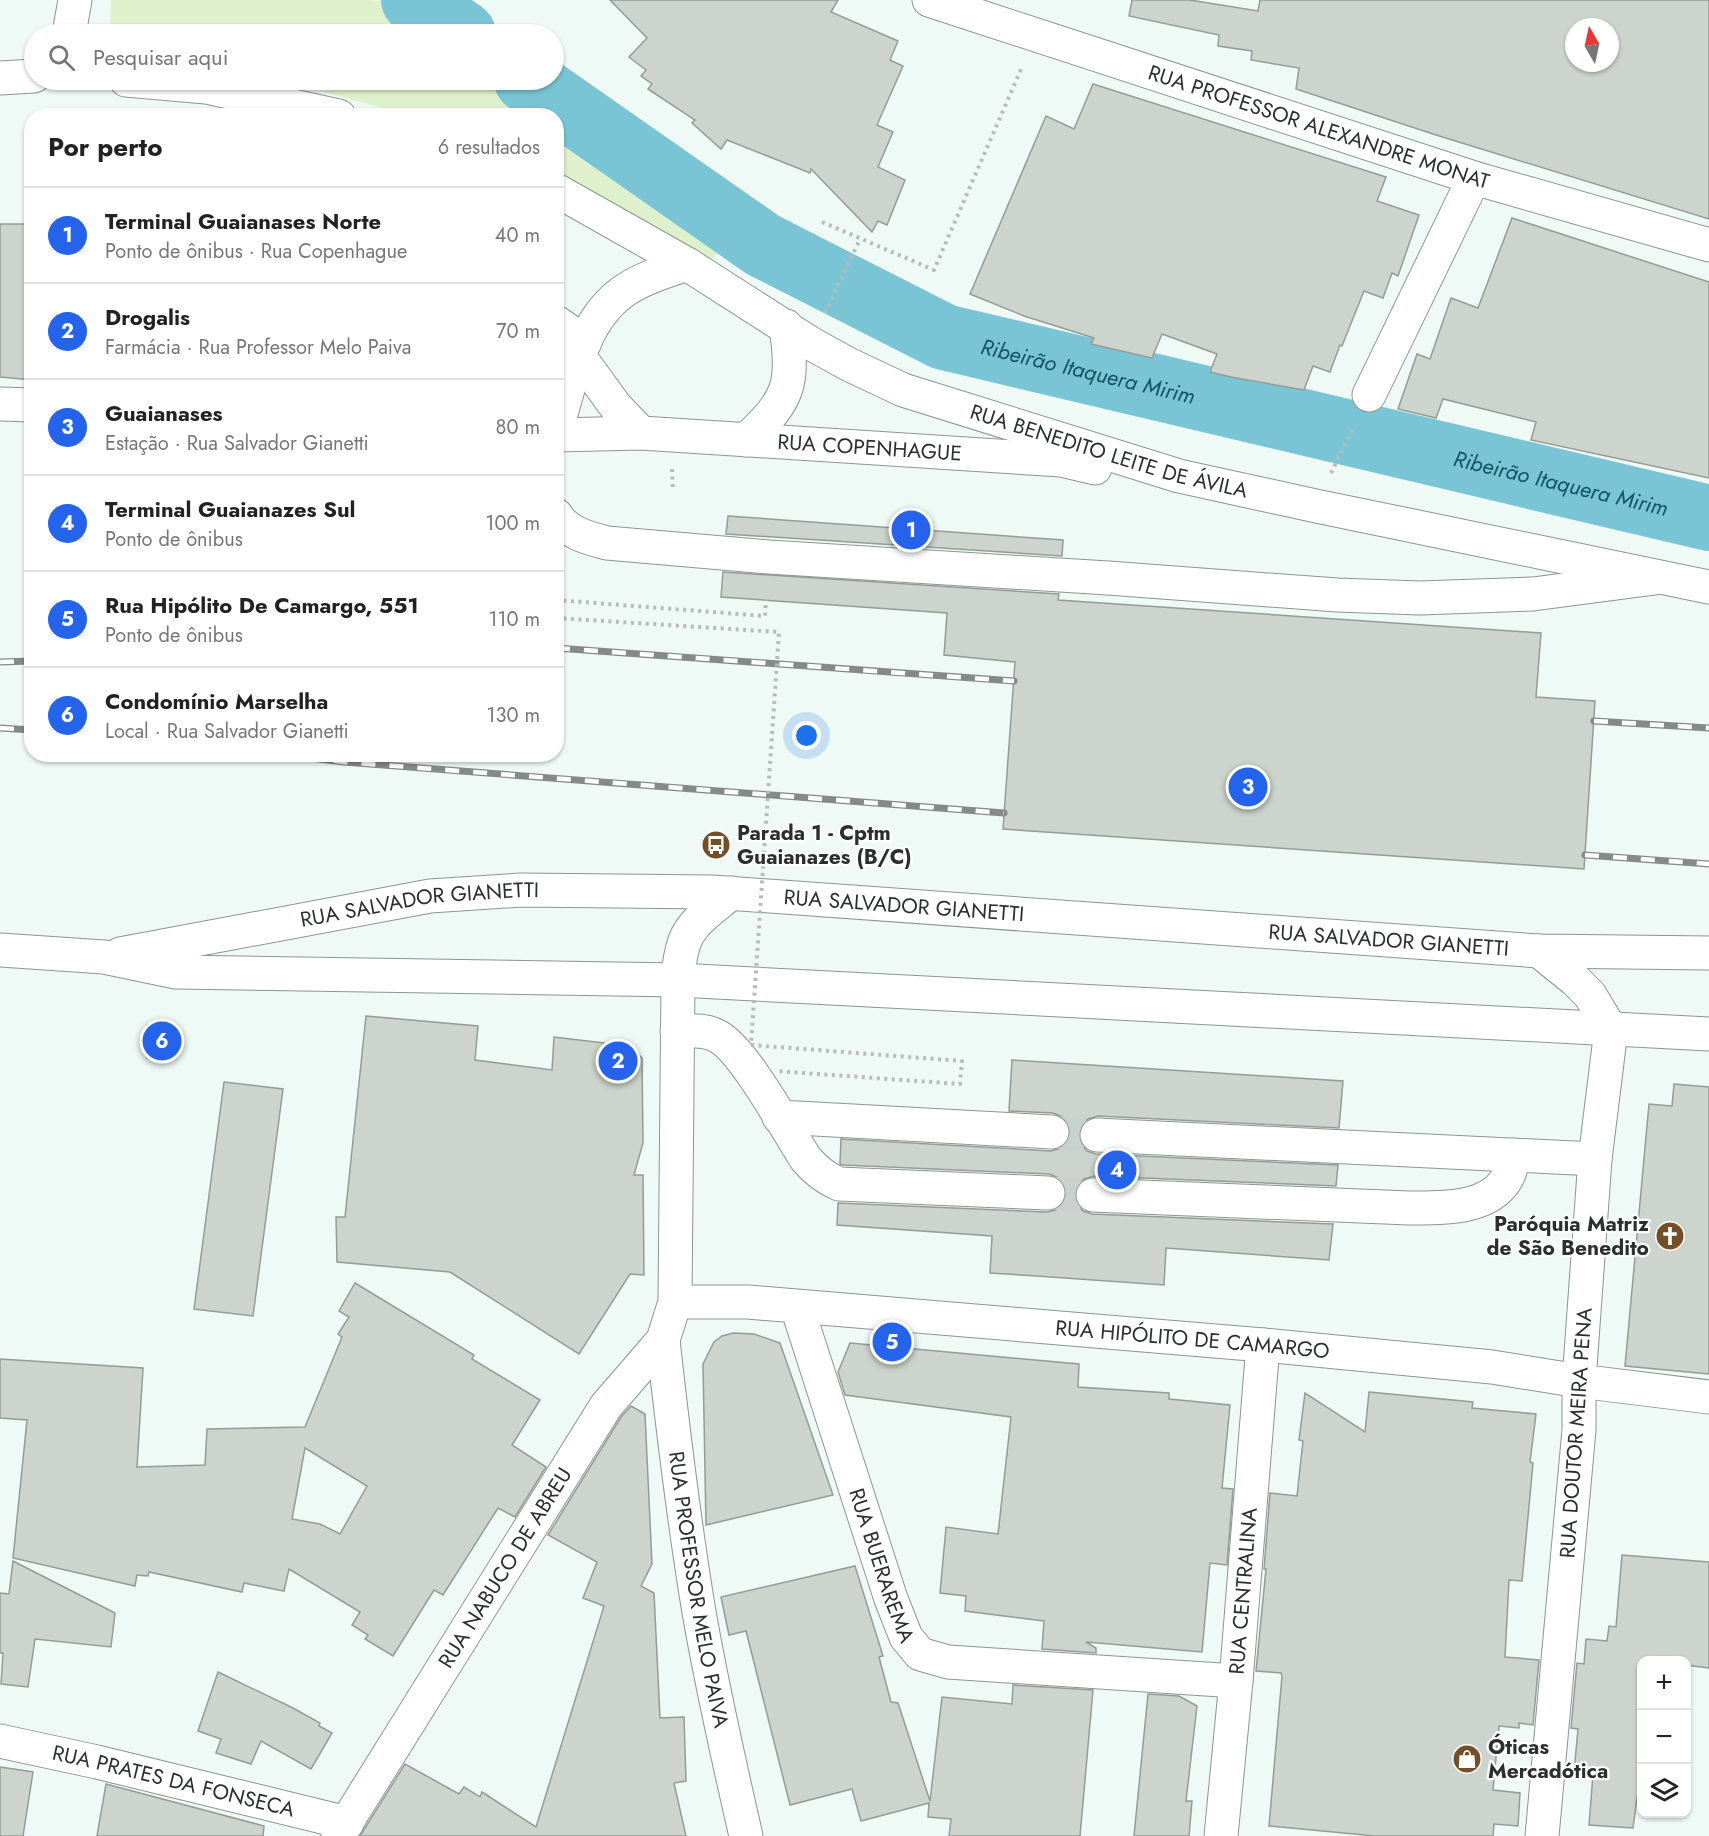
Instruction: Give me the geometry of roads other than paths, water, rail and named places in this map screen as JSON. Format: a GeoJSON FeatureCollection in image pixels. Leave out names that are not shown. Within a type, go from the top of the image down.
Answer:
{"type":"FeatureCollection","features":[{"type":"Feature","properties":{"kind":"main road","name":"RUA PROFESSOR ALEXANDRE MONAT"},"geometry":{"type":"LineString","coordinates":[[932,0],[1474,178],[1709,245]]}},
{"type":"Feature","properties":{"kind":"main road"},"geometry":{"type":"LineString","coordinates":[[0,78],[24,77]]}},
{"type":"Feature","properties":{"kind":"main road"},"geometry":{"type":"LineString","coordinates":[[220,90],[302,108]]}},
{"type":"Feature","properties":{"kind":"main road"},"geometry":{"type":"LineString","coordinates":[[1369,395],[1474,178]]}},
{"type":"Feature","properties":{"kind":"main road","name":"RUA BENEDITO LEITE DE ÁVILA"},"geometry":{"type":"LineString","coordinates":[[564,195],[687,264],[810,343],[903,390],[1179,476],[1709,587]]}},
{"type":"Feature","properties":{"kind":"main road"},"geometry":{"type":"LineString","coordinates":[[564,407],[582,349],[602,312],[626,289],[651,276],[687,264]]}},
{"type":"Feature","properties":{"kind":"main road"},"geometry":{"type":"LineString","coordinates":[[746,440],[777,408],[786,393],[790,370],[786,326]]}},
{"type":"Feature","properties":{"kind":"main road"},"geometry":{"type":"LineString","coordinates":[[564,330],[582,349],[616,407],[641,433]]}},
{"type":"Feature","properties":{"kind":"main road"},"geometry":{"type":"LineString","coordinates":[[0,404],[24,405]]}},
{"type":"Feature","properties":{"kind":"main road","name":"RUA COPENHAGUE"},"geometry":{"type":"LineString","coordinates":[[564,433],[641,433],[1060,460],[1139,478],[1179,476]]}},
{"type":"Feature","properties":{"kind":"main road"},"geometry":{"type":"LineString","coordinates":[[564,523],[570,529],[586,537],[607,543],[769,557],[1337,595],[1420,598],[1533,594],[1663,578]]}},
{"type":"Feature","properties":{"kind":"main road","name":"RUA SALVADOR GIANETTI"},"geometry":{"type":"LineString","coordinates":[[104,957],[430,896],[520,890],[731,893],[1539,951],[1709,953]]}},
{"type":"Feature","properties":{"kind":"main road"},"geometry":{"type":"LineString","coordinates":[[675,1302],[676,1031],[680,954],[689,931],[731,893]]}},
{"type":"Feature","properties":{"kind":"main road","name":"RUA SALVADOR GIANETTI"},"geometry":{"type":"LineString","coordinates":[[0,950],[104,957],[176,972],[678,980],[1709,1034]]}},
{"type":"Feature","properties":{"kind":"main road"},"geometry":{"type":"LineString","coordinates":[[1539,951],[1590,995],[1611,1030]]}},
{"type":"Feature","properties":{"kind":"main road","name":"RUA DOUTOR MEIRA PENA"},"geometry":{"type":"LineString","coordinates":[[1542,1836],[1579,1430],[1579,1381],[1595,1159],[1611,1030]]}},
{"type":"Feature","properties":{"kind":"main road"},"geometry":{"type":"LineString","coordinates":[[676,1031],[703,1031],[720,1037],[750,1070],[816,1171],[826,1179],[839,1184],[1048,1193]]}},
{"type":"Feature","properties":{"kind":"main road"},"geometry":{"type":"LineString","coordinates":[[779,1117],[1052,1132]]}},
{"type":"Feature","properties":{"kind":"main road"},"geometry":{"type":"LineString","coordinates":[[1097,1134],[1595,1159]]}},
{"type":"Feature","properties":{"kind":"main road"},"geometry":{"type":"LineString","coordinates":[[1093,1196],[1443,1208],[1470,1204],[1489,1196],[1507,1178],[1514,1155]]}},
{"type":"Feature","properties":{"kind":"main road","name":"RUA HIPÓLITO DE CAMARGO"},"geometry":{"type":"LineString","coordinates":[[675,1302],[748,1302],[1263,1345],[1492,1367],[1579,1381],[1709,1397]]}},
{"type":"Feature","properties":{"kind":"main road","name":"RUA NABUCO DE ABREU"},"geometry":{"type":"LineString","coordinates":[[342,1829],[606,1406],[663,1340],[675,1302]]}},
{"type":"Feature","properties":{"kind":"main road","name":"RUA BUERAREMA"},"geometry":{"type":"LineString","coordinates":[[797,1307],[891,1599],[906,1636],[920,1654],[948,1662],[1236,1681]]}},
{"type":"Feature","properties":{"kind":"main road","name":"RUA PROFESSOR MELO PAIVA"},"geometry":{"type":"LineString","coordinates":[[663,1340],[699,1612],[746,1836]]}},
{"type":"Feature","properties":{"kind":"main road","name":"RUA CENTRALINA"},"geometry":{"type":"LineString","coordinates":[[1221,1836],[1263,1345]]}},
{"type":"Feature","properties":{"kind":"main road","name":"RUA PRATES DA FONSECA"},"geometry":{"type":"LineString","coordinates":[[0,1741],[96,1762],[342,1829]]}},
{"type":"Feature","properties":{"kind":"waterway","name":"Ribeirão Itaquera Mirim"},"geometry":{"type":"LineString","coordinates":[[414,0],[449,24]]}},
{"type":"Feature","properties":{"kind":"waterway","name":"Ribeirão Itaquera Mirim"},"geometry":{"type":"LineString","coordinates":[[541,90],[763,245],[944,337],[1709,518]]}},
{"type":"Feature","properties":{"kind":"tunnel"},"geometry":{"type":"LineString","coordinates":[[1052,1132],[1097,1135]]}},
{"type":"Feature","properties":{"kind":"tunnel"},"geometry":{"type":"LineString","coordinates":[[1048,1193],[1093,1195]]}},
{"type":"Feature","properties":{"kind":"railway"},"geometry":{"type":"LineString","coordinates":[[564,649],[1014,681]]}},
{"type":"Feature","properties":{"kind":"railway"},"geometry":{"type":"LineString","coordinates":[[0,662],[24,661]]}},
{"type":"Feature","properties":{"kind":"railway"},"geometry":{"type":"LineString","coordinates":[[1594,721],[1709,728]]}},
{"type":"Feature","properties":{"kind":"railway"},"geometry":{"type":"LineString","coordinates":[[0,728],[24,730]]}},
{"type":"Feature","properties":{"kind":"railway"},"geometry":{"type":"LineString","coordinates":[[344,762],[1004,813]]}},
{"type":"Feature","properties":{"kind":"railway"},"geometry":{"type":"LineString","coordinates":[[1585,855],[1709,864]]}},
{"type":"Feature","properties":{"kind":"place","name":"Terminal Guaianases Norte"},"geometry":{"type":"Point","coordinates":[911,530]}},
{"type":"Feature","properties":{"kind":"place","name":"Guaianases"},"geometry":{"type":"Point","coordinates":[1248,787]}},
{"type":"Feature","properties":{"kind":"place","name":"Parada 1 - Cptm Guaianazes (B/C)"},"geometry":{"type":"Point","coordinates":[716,845]}},
{"type":"Feature","properties":{"kind":"place","name":"Condomínio Marselha"},"geometry":{"type":"Point","coordinates":[162,1041]}},
{"type":"Feature","properties":{"kind":"place","name":"Drogalis"},"geometry":{"type":"Point","coordinates":[618,1061]}},
{"type":"Feature","properties":{"kind":"place","name":"Terminal Guaianazes Sul"},"geometry":{"type":"Point","coordinates":[1117,1170]}},
{"type":"Feature","properties":{"kind":"place","name":"Paróquia Matriz de São Benedito"},"geometry":{"type":"Point","coordinates":[1670,1236]}},
{"type":"Feature","properties":{"kind":"place","name":"Rua Hipólito De Camargo, 551"},"geometry":{"type":"Point","coordinates":[892,1342]}},
{"type":"Feature","properties":{"kind":"place","name":"Óticas Mercadótica"},"geometry":{"type":"Point","coordinates":[1467,1759]}}]}
